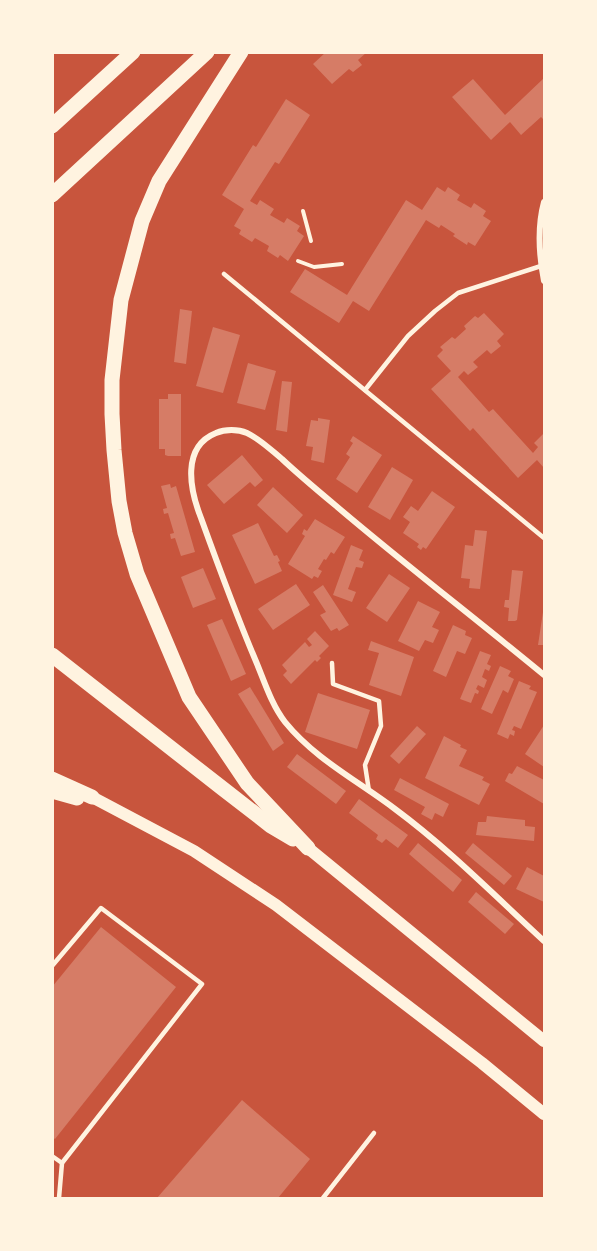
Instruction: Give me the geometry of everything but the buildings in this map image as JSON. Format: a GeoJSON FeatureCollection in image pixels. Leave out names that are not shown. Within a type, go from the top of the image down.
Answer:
{"type":"FeatureCollection","features":[{"type":"Feature","properties":{"kind":"highway"},"geometry":{"type":"LineString","coordinates":[[52,126],[133,52]]}},
{"type":"Feature","properties":{"kind":"highway"},"geometry":{"type":"LineString","coordinates":[[52,195],[207,52]]}},
{"type":"Feature","properties":{"kind":"highway"},"geometry":{"type":"LineString","coordinates":[[241,52],[159,181],[142,221],[121,300],[112,380],[114,450],[125,533],[145,594],[189,697],[247,783],[308,849]]}},
{"type":"Feature","properties":{"kind":"highway"},"geometry":{"type":"LineString","coordinates":[[52,655],[271,826],[308,849]]}},
{"type":"Feature","properties":{"kind":"highway"},"geometry":{"type":"LineString","coordinates":[[52,779],[92,797]]}},
{"type":"Feature","properties":{"kind":"highway"},"geometry":{"type":"LineString","coordinates":[[52,791],[74,798],[92,797]]}},
{"type":"Feature","properties":{"kind":"main road"},"geometry":{"type":"LineString","coordinates":[[92,797],[194,851],[276,905],[482,1063],[544,1114]]}},
{"type":"Feature","properties":{"kind":"main road"},"geometry":{"type":"LineString","coordinates":[[308,849],[544,1041]]}},
{"type":"Feature","properties":{"kind":"street"},"geometry":{"type":"LineString","coordinates":[[544,202],[540,216],[539,243],[544,281]]}},
{"type":"Feature","properties":{"kind":"street"},"geometry":{"type":"LineString","coordinates":[[544,675],[336,507],[266,445],[248,433],[235,430],[220,431],[209,435],[200,443],[191,468],[191,484],[196,506],[233,607],[272,701],[284,720],[328,763],[396,809],[544,939]]}},
{"type":"Feature","properties":{"kind":"lane"},"geometry":{"type":"LineString","coordinates":[[365,390],[408,336],[435,310],[458,293],[541,266]]}},
{"type":"Feature","properties":{"kind":"lane"},"geometry":{"type":"LineString","coordinates":[[224,274],[544,538]]}},
{"type":"Feature","properties":{"kind":"lane"},"geometry":{"type":"LineString","coordinates":[[332,663],[333,684],[379,701],[381,726],[365,765],[369,791]]}},
{"type":"Feature","properties":{"kind":"lane"},"geometry":{"type":"LineString","coordinates":[[52,966],[101,908],[202,984],[62,1163],[59,1198]]}},
{"type":"Feature","properties":{"kind":"lane"},"geometry":{"type":"LineString","coordinates":[[323,1198],[374,1133]]}},
{"type":"Feature","properties":{"kind":"lane"},"geometry":{"type":"LineString","coordinates":[[52,1156],[62,1163]]}},
{"type":"Feature","properties":{"kind":"path"},"geometry":{"type":"LineString","coordinates":[[303,211],[311,241]]}},
{"type":"Feature","properties":{"kind":"path"},"geometry":{"type":"LineString","coordinates":[[298,261],[314,267],[342,264]]}}]}
